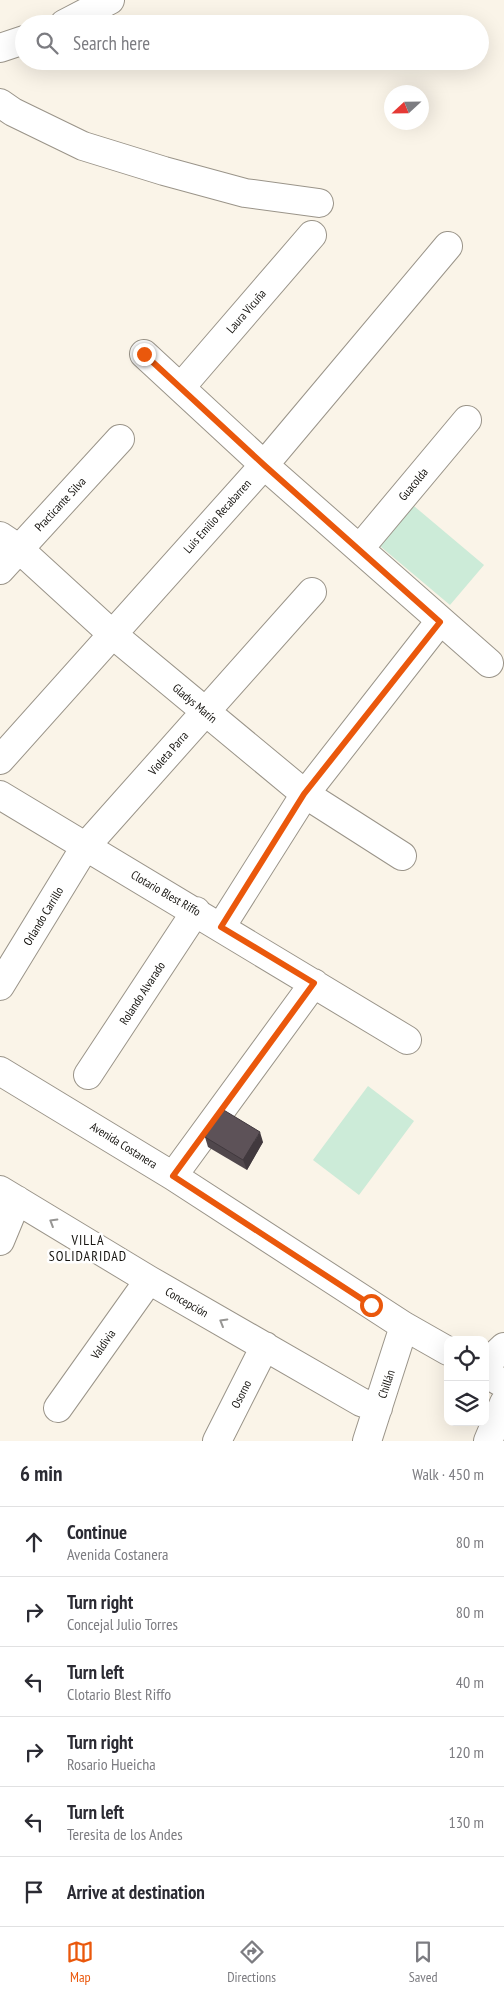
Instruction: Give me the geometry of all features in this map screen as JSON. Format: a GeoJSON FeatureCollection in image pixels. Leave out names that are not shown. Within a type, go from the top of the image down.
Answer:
{"type":"FeatureCollection","features":[{"type":"Feature","properties":{"kind":"street"},"geometry":{"type":"LineString","coordinates":[[81,15],[110,0]]}},
{"type":"Feature","properties":{"kind":"street"},"geometry":{"type":"LineString","coordinates":[[0,48],[15,43]]}},
{"type":"Feature","properties":{"kind":"street"},"geometry":{"type":"LineString","coordinates":[[0,103],[13,112],[83,146],[245,192],[319,203]]}},
{"type":"Feature","properties":{"kind":"street","name":"Laura Vicuña"},"geometry":{"type":"LineString","coordinates":[[181,387],[312,235]]}},
{"type":"Feature","properties":{"kind":"street","name":"Luis Emilio Recabarren"},"geometry":{"type":"LineString","coordinates":[[0,760],[111,633],[264,465],[448,246]]}},
{"type":"Feature","properties":{"kind":"street"},"geometry":{"type":"LineString","coordinates":[[144,354],[264,465],[360,548],[440,622],[490,663]]}},
{"type":"Feature","properties":{"kind":"street","name":"Guacolda"},"geometry":{"type":"LineString","coordinates":[[360,548],[467,420]]}},
{"type":"Feature","properties":{"kind":"street","name":"Practicante Silva"},"geometry":{"type":"LineString","coordinates":[[0,570],[9,542],[120,439]]}},
{"type":"Feature","properties":{"kind":"street","name":"Gladys Marín"},"geometry":{"type":"LineString","coordinates":[[9,542],[111,633],[304,794],[402,856]]}},
{"type":"Feature","properties":{"kind":"street","name":"Violeta Parra"},"geometry":{"type":"LineString","coordinates":[[85,846],[312,592]]}},
{"type":"Feature","properties":{"kind":"street"},"geometry":{"type":"LineString","coordinates":[[221,927],[304,794],[440,622]]}},
{"type":"Feature","properties":{"kind":"street","name":"Clotario Blest Riffo"},"geometry":{"type":"LineString","coordinates":[[0,795],[196,911],[407,1040]]}},
{"type":"Feature","properties":{"kind":"street","name":"Orlando Carrillo"},"geometry":{"type":"LineString","coordinates":[[0,986],[85,846]]}},
{"type":"Feature","properties":{"kind":"street","name":"Rolando Alvarado"},"geometry":{"type":"LineString","coordinates":[[88,1076],[196,911]]}},
{"type":"Feature","properties":{"kind":"street"},"geometry":{"type":"LineString","coordinates":[[173,1176],[314,983]]}},
{"type":"Feature","properties":{"kind":"street","name":"Avenida Costanera"},"geometry":{"type":"LineString","coordinates":[[0,1071],[173,1176],[404,1326],[444,1349]]}},
{"type":"Feature","properties":{"kind":"street"},"geometry":{"type":"LineString","coordinates":[[0,1241],[9,1195]]}},
{"type":"Feature","properties":{"kind":"street","name":"Concepción"},"geometry":{"type":"LineString","coordinates":[[9,1195],[148,1280],[361,1402],[378,1408]]}},
{"type":"Feature","properties":{"kind":"street","name":"Valdivia"},"geometry":{"type":"LineString","coordinates":[[58,1408],[148,1280]]}},
{"type":"Feature","properties":{"kind":"street","name":"Chillán"},"geometry":{"type":"LineString","coordinates":[[367,1441],[404,1326]]}},
{"type":"Feature","properties":{"kind":"street","name":"Osorno"},"geometry":{"type":"LineString","coordinates":[[217,1441],[265,1346]]}},
{"type":"Feature","properties":{"kind":"street"},"geometry":{"type":"LineString","coordinates":[[489,1361],[504,1347]]}},
{"type":"Feature","properties":{"kind":"street"},"geometry":{"type":"LineString","coordinates":[[489,1375],[504,1384]]}},
{"type":"Feature","properties":{"kind":"street"},"geometry":{"type":"LineString","coordinates":[[488,1441],[504,1403]]}},
{"type":"Feature","properties":{"kind":"green space"},"geometry":{"type":"Polygon","coordinates":[[[408,501],[484,565],[450,605],[374,541],[408,501]]]}},
{"type":"Feature","properties":{"kind":"green space"},"geometry":{"type":"Polygon","coordinates":[[[368,1086],[414,1121],[359,1195],[313,1160],[368,1086]]]}},
{"type":"Feature","properties":{"kind":"building"},"geometry":{"type":"Polygon","coordinates":[[[222,1109],[260,1132],[243,1160],[205,1137],[222,1109]]]}},
{"type":"Feature","properties":{"kind":"district","name":"VILLA SOLIDARIDAD"},"geometry":{"type":"Point","coordinates":[88,1248]}},
{"type":"Feature","properties":{"kind":"route"},"geometry":{"type":"LineString","coordinates":[[144,354],[264,465],[360,548],[440,622],[304,794],[221,927],[314,983],[173,1176],[371,1305]]}}]}
